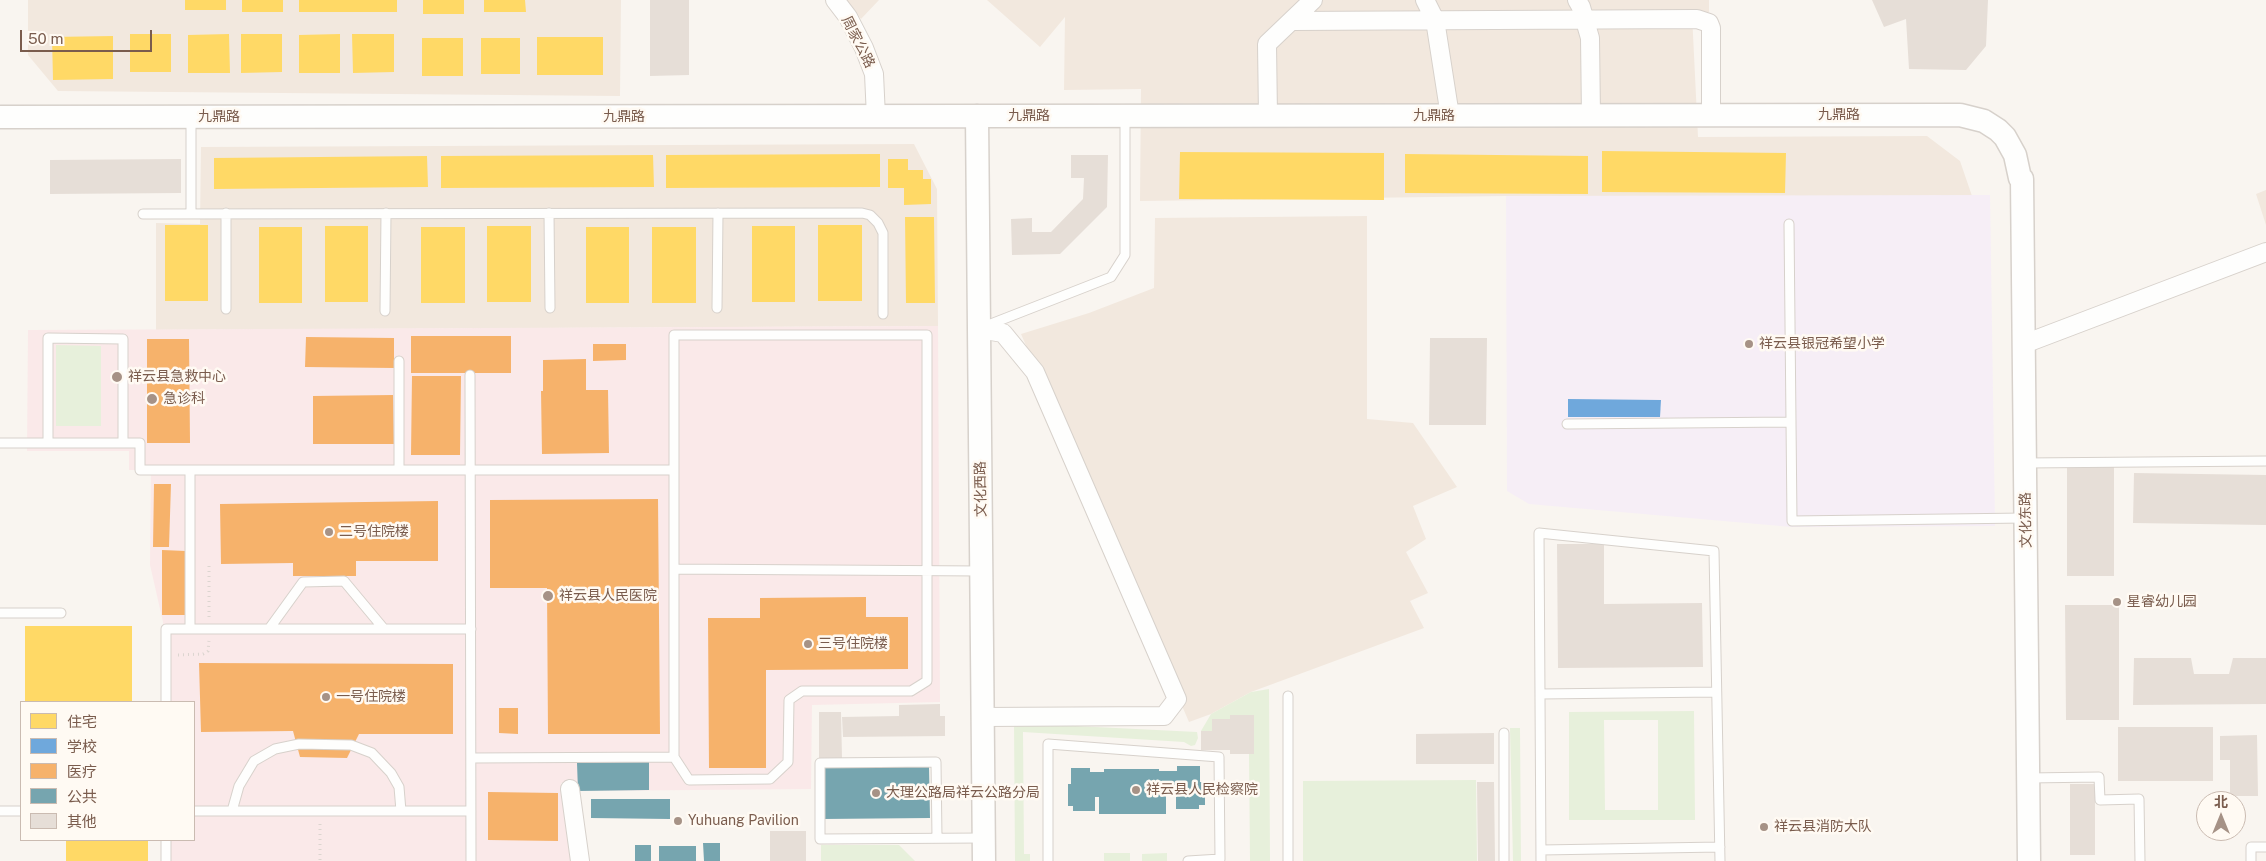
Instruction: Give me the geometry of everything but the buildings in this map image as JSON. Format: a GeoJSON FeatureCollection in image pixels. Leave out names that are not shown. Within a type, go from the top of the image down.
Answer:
{"type":"FeatureCollection","features":[{"type":"Feature","properties":{"kind":"street","name":"周家公路"},"geometry":{"type":"LineString","coordinates":[[835,0],[848,18],[864,48],[874,74],[876,116]]}},
{"type":"Feature","properties":{"kind":"street"},"geometry":{"type":"LineString","coordinates":[[1268,116],[1267,44],[1313,0]]}},
{"type":"Feature","properties":{"kind":"street"},"geometry":{"type":"LineString","coordinates":[[1425,0],[1435,20],[1450,116]]}},
{"type":"Feature","properties":{"kind":"street"},"geometry":{"type":"LineString","coordinates":[[1577,0],[1582,7],[1591,46],[1591,116]]}},
{"type":"Feature","properties":{"kind":"street"},"geometry":{"type":"LineString","coordinates":[[1291,21],[1697,19],[1708,23],[1711,28],[1711,116]]}},
{"type":"Feature","properties":{"kind":"street","name":"文化西路"},"geometry":{"type":"LineString","coordinates":[[977,116],[984,861]]}},
{"type":"Feature","properties":{"kind":"street","name":"九鼎路"},"geometry":{"type":"LineString","coordinates":[[0,117],[1967,117],[1992,125],[2005,137],[2015,155],[2020,178],[2022,179]]}},
{"type":"Feature","properties":{"kind":"street","name":"文化东路"},"geometry":{"type":"LineString","coordinates":[[2022,179],[2029,861]]}},
{"type":"Feature","properties":{"kind":"street"},"geometry":{"type":"LineString","coordinates":[[2024,344],[2266,252]]}},
{"type":"Feature","properties":{"kind":"street"},"geometry":{"type":"LineString","coordinates":[[979,329],[1003,333],[1035,372],[1177,699],[1164,716],[983,717]]}},
{"type":"Feature","properties":{"kind":"street"},"geometry":{"type":"LineString","coordinates":[[570,789],[580,861]]}},
{"type":"Feature","properties":{"kind":"lane"},"geometry":{"type":"LineString","coordinates":[[979,329],[1111,277],[1125,255],[1125,116]]}},
{"type":"Feature","properties":{"kind":"lane"},"geometry":{"type":"LineString","coordinates":[[191,117],[191,214]]}},
{"type":"Feature","properties":{"kind":"lane"},"geometry":{"type":"LineString","coordinates":[[549,213],[550,308]]}},
{"type":"Feature","properties":{"kind":"lane"},"geometry":{"type":"LineString","coordinates":[[718,213],[718,308]]}},
{"type":"Feature","properties":{"kind":"lane"},"geometry":{"type":"LineString","coordinates":[[143,214],[862,213],[870,215],[882,227],[883,314]]}},
{"type":"Feature","properties":{"kind":"lane"},"geometry":{"type":"LineString","coordinates":[[226,214],[226,309]]}},
{"type":"Feature","properties":{"kind":"lane"},"geometry":{"type":"LineString","coordinates":[[385,311],[386,214]]}},
{"type":"Feature","properties":{"kind":"lane"},"geometry":{"type":"LineString","coordinates":[[1789,224],[1792,520],[2026,518]]}},
{"type":"Feature","properties":{"kind":"lane"},"geometry":{"type":"LineString","coordinates":[[674,335],[926,335],[927,681],[911,691],[802,691],[789,700],[788,762],[770,779],[689,780],[674,757],[674,470],[674,335]]}},
{"type":"Feature","properties":{"kind":"lane"},"geometry":{"type":"LineString","coordinates":[[48,443],[48,338],[123,339],[123,443]]}},
{"type":"Feature","properties":{"kind":"lane"},"geometry":{"type":"LineString","coordinates":[[399,361],[400,470]]}},
{"type":"Feature","properties":{"kind":"lane"},"geometry":{"type":"LineString","coordinates":[[470,375],[471,861]]}},
{"type":"Feature","properties":{"kind":"lane"},"geometry":{"type":"LineString","coordinates":[[1567,424],[1791,422]]}},
{"type":"Feature","properties":{"kind":"lane"},"geometry":{"type":"LineString","coordinates":[[0,443],[140,443],[140,470],[674,470]]}},
{"type":"Feature","properties":{"kind":"lane"},"geometry":{"type":"LineString","coordinates":[[2025,463],[2266,461]]}},
{"type":"Feature","properties":{"kind":"lane"},"geometry":{"type":"LineString","coordinates":[[190,470],[190,629]]}},
{"type":"Feature","properties":{"kind":"lane"},"geometry":{"type":"LineString","coordinates":[[1541,861],[1539,533],[1714,551],[1720,861]]}},
{"type":"Feature","properties":{"kind":"lane"},"geometry":{"type":"LineString","coordinates":[[674,569],[982,571]]}},
{"type":"Feature","properties":{"kind":"lane"},"geometry":{"type":"LineString","coordinates":[[269,629],[303,582],[344,581],[384,629]]}},
{"type":"Feature","properties":{"kind":"lane"},"geometry":{"type":"LineString","coordinates":[[0,613],[62,613]]}},
{"type":"Feature","properties":{"kind":"lane"},"geometry":{"type":"LineString","coordinates":[[166,701],[166,629],[471,629]]}},
{"type":"Feature","properties":{"kind":"lane"},"geometry":{"type":"LineString","coordinates":[[1540,694],[1716,692]]}},
{"type":"Feature","properties":{"kind":"lane"},"geometry":{"type":"LineString","coordinates":[[1288,696],[1288,861]]}},
{"type":"Feature","properties":{"kind":"lane"},"geometry":{"type":"LineString","coordinates":[[1504,733],[1504,861]]}},
{"type":"Feature","properties":{"kind":"lane"},"geometry":{"type":"LineString","coordinates":[[232,811],[239,786],[254,761],[275,749],[300,744],[350,745],[372,754],[387,768],[395,780],[400,796],[401,811]]}},
{"type":"Feature","properties":{"kind":"lane"},"geometry":{"type":"LineString","coordinates":[[1048,861],[1048,744],[1219,757],[1220,859],[1188,861]]}},
{"type":"Feature","properties":{"kind":"lane"},"geometry":{"type":"LineString","coordinates":[[471,758],[674,757]]}},
{"type":"Feature","properties":{"kind":"lane"},"geometry":{"type":"LineString","coordinates":[[937,838],[936,762],[820,763],[820,839],[984,838]]}},
{"type":"Feature","properties":{"kind":"lane"},"geometry":{"type":"LineString","coordinates":[[2028,778],[2100,778],[2100,800],[2139,800],[2140,861]]}},
{"type":"Feature","properties":{"kind":"lane"},"geometry":{"type":"LineString","coordinates":[[0,811],[20,811]]}},
{"type":"Feature","properties":{"kind":"lane"},"geometry":{"type":"LineString","coordinates":[[195,811],[471,811]]}},
{"type":"Feature","properties":{"kind":"lane"},"geometry":{"type":"LineString","coordinates":[[166,841],[166,861]]}},
{"type":"Feature","properties":{"kind":"lane"},"geometry":{"type":"LineString","coordinates":[[2251,861],[2251,847],[2266,847]]}},
{"type":"Feature","properties":{"kind":"lane"},"geometry":{"type":"LineString","coordinates":[[1541,850],[1720,848]]}},
{"type":"Feature","properties":{"kind":"path"},"geometry":{"type":"LineString","coordinates":[[320,811],[320,861]]}},
{"type":"Feature","properties":{"kind":"shaded area"},"geometry":{"type":"Polygon","coordinates":[[[28,0],[621,0],[620,96],[58,91],[28,55],[28,0]]]}},
{"type":"Feature","properties":{"kind":"shaded area"},"geometry":{"type":"Polygon","coordinates":[[[846,0],[879,0],[861,19],[846,0]]]}},
{"type":"Feature","properties":{"kind":"shaded area"},"geometry":{"type":"Polygon","coordinates":[[[987,0],[1709,0],[1709,12],[1277,15],[1692,14],[1698,137],[1927,136],[1960,161],[1972,196],[1506,196],[1140,201],[1141,89],[1064,90],[1065,17],[1040,47],[987,0]]]}},
{"type":"Feature","properties":{"kind":"shaded area"},"geometry":{"type":"Polygon","coordinates":[[[914,144],[937,189],[938,326],[156,330],[156,223],[200,224],[201,147],[914,144]]]}},
{"type":"Feature","properties":{"kind":"shaded area"},"geometry":{"type":"Polygon","coordinates":[[[2266,190],[2266,225],[2256,194],[2266,190]]]}},
{"type":"Feature","properties":{"kind":"shaded area","name":"祥云县银冠希望小学"},"geometry":{"type":"Polygon","coordinates":[[[1990,195],[1995,526],[1792,527],[1529,504],[1507,491],[1506,196],[1990,195]]]}},
{"type":"Feature","properties":{"kind":"shaded area"},"geometry":{"type":"Polygon","coordinates":[[[1367,216],[1367,419],[1413,423],[1457,487],[1413,506],[1426,539],[1406,552],[1428,593],[1410,601],[1424,628],[1251,692],[1211,714],[1189,722],[1021,334],[1089,313],[1154,288],[1155,218],[1367,216]]]}},
{"type":"Feature","properties":{"kind":"shaded area","name":"祥云县人民医院"},"geometry":{"type":"Polygon","coordinates":[[[938,326],[940,702],[812,705],[811,789],[578,791],[573,783],[561,783],[571,861],[162,861],[162,841],[195,841],[195,701],[163,701],[163,622],[150,565],[151,470],[129,470],[129,451],[27,451],[28,330],[938,326]]]}},
{"type":"Feature","properties":{"kind":"green space"},"geometry":{"type":"Polygon","coordinates":[[[56,345],[101,346],[101,426],[56,426],[56,345]]]}},
{"type":"Feature","properties":{"kind":"green space"},"geometry":{"type":"Polygon","coordinates":[[[1269,689],[1270,861],[1250,861],[1249,754],[1254,754],[1254,715],[1231,715],[1230,719],[1213,719],[1212,731],[1201,731],[1211,714],[1251,692],[1269,689]]]}},
{"type":"Feature","properties":{"kind":"green space"},"geometry":{"type":"Polygon","coordinates":[[[1694,711],[1695,820],[1569,820],[1569,712],[1694,711]],[[1604,720],[1605,810],[1658,810],[1658,720],[1604,720]]]}},
{"type":"Feature","properties":{"kind":"green space"},"geometry":{"type":"Polygon","coordinates":[[[1014,723],[1197,732],[1198,738],[1195,745],[1191,746],[1184,742],[1023,732],[1024,854],[1030,854],[1030,861],[1015,861],[1014,723]]]}},
{"type":"Feature","properties":{"kind":"green space"},"geometry":{"type":"Polygon","coordinates":[[[1510,728],[1520,728],[1521,861],[1513,861],[1510,728]]]}},
{"type":"Feature","properties":{"kind":"green space"},"geometry":{"type":"Polygon","coordinates":[[[1476,780],[1477,861],[1303,861],[1303,781],[1476,780]]]}},
{"type":"Feature","properties":{"kind":"green space"},"geometry":{"type":"Polygon","coordinates":[[[821,845],[899,845],[915,861],[821,861],[821,845]]]}},
{"type":"Feature","properties":{"kind":"green space"},"geometry":{"type":"Polygon","coordinates":[[[1104,853],[1130,853],[1130,861],[1104,861],[1104,853]]]}},
{"type":"Feature","properties":{"kind":"green space"},"geometry":{"type":"Polygon","coordinates":[[[1167,853],[1167,861],[1142,861],[1142,854],[1167,853]]]}},
{"type":"Feature","properties":{"kind":"place","name":"祥云县银冠希望小学"},"geometry":{"type":"Point","coordinates":[1749,344]}},
{"type":"Feature","properties":{"kind":"place","name":"祥云县急救中心"},"geometry":{"type":"Point","coordinates":[117,377]}},
{"type":"Feature","properties":{"kind":"place","name":"急诊科"},"geometry":{"type":"Point","coordinates":[152,399]}},
{"type":"Feature","properties":{"kind":"place","name":"二号住院楼"},"geometry":{"type":"Point","coordinates":[329,532]}},
{"type":"Feature","properties":{"kind":"place","name":"祥云县人民医院"},"geometry":{"type":"Point","coordinates":[548,596]}},
{"type":"Feature","properties":{"kind":"place","name":"星睿幼儿园"},"geometry":{"type":"Point","coordinates":[2117,602]}},
{"type":"Feature","properties":{"kind":"place","name":"三号住院楼"},"geometry":{"type":"Point","coordinates":[808,644]}},
{"type":"Feature","properties":{"kind":"place","name":"一号住院楼"},"geometry":{"type":"Point","coordinates":[326,697]}},
{"type":"Feature","properties":{"kind":"place","name":"祥云县人民检察院"},"geometry":{"type":"Point","coordinates":[1136,790]}},
{"type":"Feature","properties":{"kind":"place","name":"大理公路局祥云公路分局"},"geometry":{"type":"Point","coordinates":[876,793]}},
{"type":"Feature","properties":{"kind":"place","name":"Yuhuang Pavilion"},"geometry":{"type":"Point","coordinates":[678,821]}},
{"type":"Feature","properties":{"kind":"place","name":"祥云县消防大队"},"geometry":{"type":"Point","coordinates":[1764,827]}}]}
